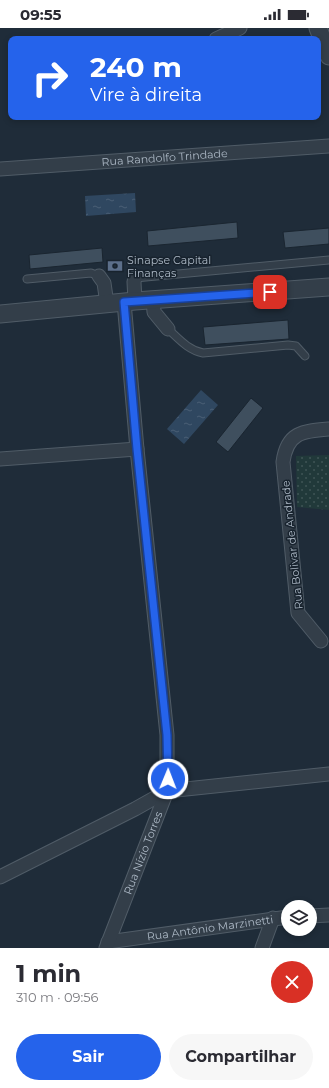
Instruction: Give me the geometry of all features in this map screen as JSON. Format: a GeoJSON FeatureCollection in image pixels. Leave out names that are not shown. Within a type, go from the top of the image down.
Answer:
{"type":"FeatureCollection","features":[{"type":"Feature","properties":{"kind":"street"},"geometry":{"type":"LineString","coordinates":[[223,36],[240,28]]}},
{"type":"Feature","properties":{"kind":"street"},"geometry":{"type":"LineString","coordinates":[[318,28],[329,56]]}},
{"type":"Feature","properties":{"kind":"street","name":"Rua Randolfo Trindade"},"geometry":{"type":"LineString","coordinates":[[0,168],[329,146]]}},
{"type":"Feature","properties":{"kind":"street"},"geometry":{"type":"LineString","coordinates":[[99,276],[104,283],[107,304]]}},
{"type":"Feature","properties":{"kind":"street","name":"Rua Nízio Torres"},"geometry":{"type":"LineString","coordinates":[[107,945],[167,791],[167,735],[137,449],[130,302],[136,278]]}},
{"type":"Feature","properties":{"kind":"street"},"geometry":{"type":"LineString","coordinates":[[0,314],[153,300],[329,287]]}},
{"type":"Feature","properties":{"kind":"street"},"geometry":{"type":"LineString","coordinates":[[153,300],[154,312],[168,329]]}},
{"type":"Feature","properties":{"kind":"street","name":"Rua Bolivar de Andrade"},"geometry":{"type":"LineString","coordinates":[[326,640],[298,613],[283,462],[289,442],[296,434],[307,431],[329,429]]}},
{"type":"Feature","properties":{"kind":"street"},"geometry":{"type":"LineString","coordinates":[[0,459],[137,449]]}},
{"type":"Feature","properties":{"kind":"street"},"geometry":{"type":"LineString","coordinates":[[0,877],[135,809],[167,791],[329,774]]}},
{"type":"Feature","properties":{"kind":"street"},"geometry":{"type":"LineString","coordinates":[[317,915],[329,914]]}},
{"type":"Feature","properties":{"kind":"street","name":"Rua Antônio Marzinetti"},"geometry":{"type":"LineString","coordinates":[[107,945],[281,917]]}},
{"type":"Feature","properties":{"kind":"street"},"geometry":{"type":"LineString","coordinates":[[262,948],[273,918]]}},
{"type":"Feature","properties":{"kind":"lane"},"geometry":{"type":"LineString","coordinates":[[136,278],[329,260]]}},
{"type":"Feature","properties":{"kind":"lane"},"geometry":{"type":"LineString","coordinates":[[27,279],[91,273],[99,276]]}},
{"type":"Feature","properties":{"kind":"lane"},"geometry":{"type":"LineString","coordinates":[[168,329],[186,346],[194,351],[203,353],[288,345],[296,346],[305,356]]}},
{"type":"Feature","properties":{"kind":"green space"},"geometry":{"type":"Polygon","coordinates":[[[329,455],[329,510],[297,507],[296,456],[329,455]]]}},
{"type":"Feature","properties":{"kind":"water"},"geometry":{"type":"Polygon","coordinates":[[[135,193],[136,212],[86,216],[85,196],[135,193]]]}},
{"type":"Feature","properties":{"kind":"water"},"geometry":{"type":"Polygon","coordinates":[[[201,390],[218,405],[184,444],[167,429],[201,390]]]}},
{"type":"Feature","properties":{"kind":"building"},"geometry":{"type":"Polygon","coordinates":[[[237,222],[238,238],[148,246],[147,231],[237,222]]]}},
{"type":"Feature","properties":{"kind":"building"},"geometry":{"type":"Polygon","coordinates":[[[329,228],[329,244],[285,248],[283,232],[329,228]]]}},
{"type":"Feature","properties":{"kind":"building"},"geometry":{"type":"Polygon","coordinates":[[[102,248],[103,262],[30,269],[29,255],[102,248]]]}},
{"type":"Feature","properties":{"kind":"building"},"geometry":{"type":"Polygon","coordinates":[[[288,320],[289,339],[205,345],[203,327],[288,320]]]}},
{"type":"Feature","properties":{"kind":"building"},"geometry":{"type":"Polygon","coordinates":[[[251,398],[263,408],[228,452],[216,442],[251,398]]]}},
{"type":"Feature","properties":{"kind":"place","name":"Sinapse Capital Finanças"},"geometry":{"type":"Point","coordinates":[115,266]}},
{"type":"Feature","properties":{"kind":"route"},"geometry":{"type":"LineString","coordinates":[[168,779],[167,735],[137,449],[124,302],[270,292]]}}]}
